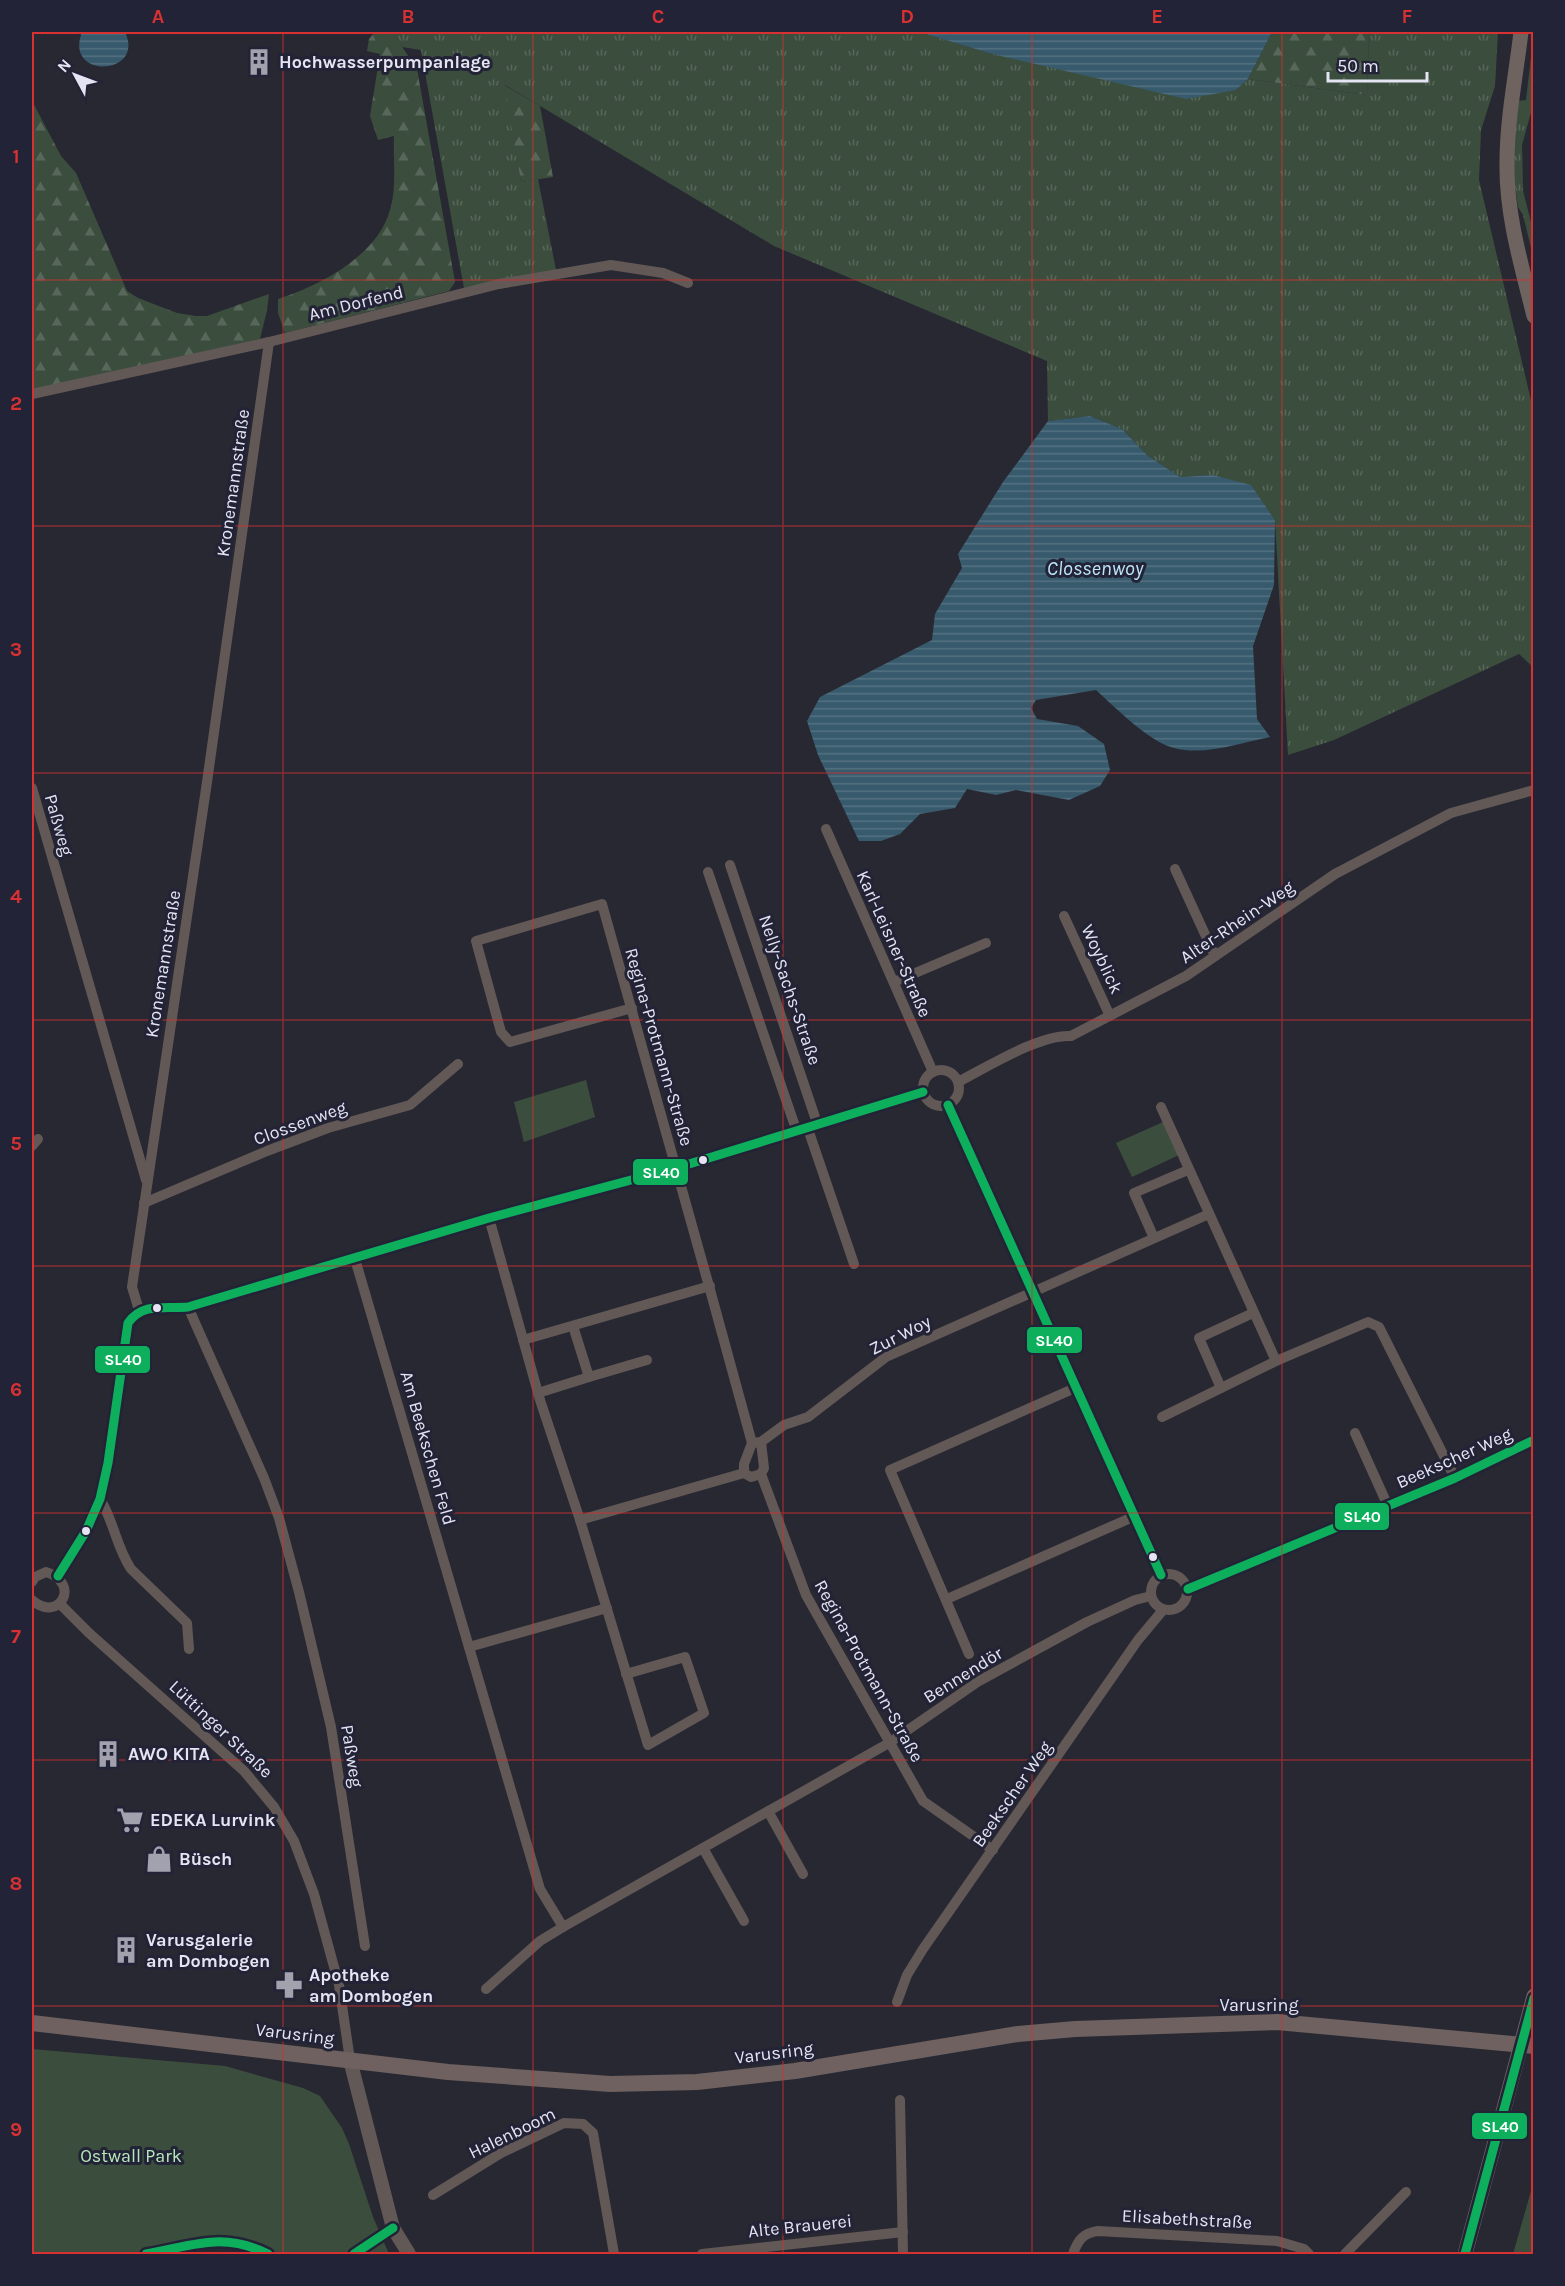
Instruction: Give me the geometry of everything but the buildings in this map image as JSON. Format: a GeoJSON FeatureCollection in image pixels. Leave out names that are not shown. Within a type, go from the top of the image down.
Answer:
{"type":"FeatureCollection","features":[{"type":"Feature","properties":{"kind":"main road"},"geometry":{"type":"LineString","coordinates":[[1521,32],[1509,129],[1507,175],[1508,196],[1516,242],[1533,316]]}},
{"type":"Feature","properties":{"kind":"main road"},"geometry":{"type":"LineString","coordinates":[[1464,2254],[1527,2046],[1533,1996]]}},
{"type":"Feature","properties":{"kind":"main road","name":"Varusring"},"geometry":{"type":"LineString","coordinates":[[32,2023],[448,2072],[610,2085],[697,2082],[784,2072],[1018,2034],[1075,2030],[1277,2022],[1527,2046]]}},
{"type":"Feature","properties":{"kind":"street","name":"Am Dorfend"},"geometry":{"type":"LineString","coordinates":[[32,394],[269,342],[499,284],[611,265],[663,273],[688,284]]}},
{"type":"Feature","properties":{"kind":"street","name":"Kronemannstraße"},"geometry":{"type":"LineString","coordinates":[[139,1310],[132,1287],[269,342]]}},
{"type":"Feature","properties":{"kind":"street","name":"Paßweg"},"geometry":{"type":"LineString","coordinates":[[32,788],[147,1183]]}},
{"type":"Feature","properties":{"kind":"street","name":"Alter-Rhein-Weg"},"geometry":{"type":"LineString","coordinates":[[958,1082],[1043,1040],[1071,1036],[1186,976],[1335,874],[1451,813],[1533,790]]}},
{"type":"Feature","properties":{"kind":"street","name":"Karl-Leisner-Straße"},"geometry":{"type":"LineString","coordinates":[[826,829],[933,1072]]}},
{"type":"Feature","properties":{"kind":"street","name":"Nelly-Sachs-Straße"},"geometry":{"type":"LineString","coordinates":[[730,865],[808,1129]]}},
{"type":"Feature","properties":{"kind":"street"},"geometry":{"type":"LineString","coordinates":[[1175,870],[1215,956]]}},
{"type":"Feature","properties":{"kind":"street"},"geometry":{"type":"LineString","coordinates":[[708,872],[808,1129],[854,1264]]}},
{"type":"Feature","properties":{"kind":"street","name":"Regina-Protmann-Straße"},"geometry":{"type":"LineString","coordinates":[[632,1008],[510,1042],[501,1032],[476,941],[602,904],[632,1008],[676,1168],[757,1442],[764,1468],[761,1474],[806,1595],[923,1802],[993,1850]]}},
{"type":"Feature","properties":{"kind":"street","name":"Woyblick"},"geometry":{"type":"LineString","coordinates":[[1064,916],[1110,1016]]}},
{"type":"Feature","properties":{"kind":"street"},"geometry":{"type":"LineString","coordinates":[[894,982],[986,943]]}},
{"type":"Feature","properties":{"kind":"street","name":"Clossenweg"},"geometry":{"type":"LineString","coordinates":[[144,1203],[267,1150],[328,1128],[410,1105],[458,1064]]}},
{"type":"Feature","properties":{"kind":"street"},"geometry":{"type":"LineString","coordinates":[[945,1070],[958,1082],[959,1093],[948,1105],[933,1104],[923,1092],[925,1080],[933,1072],[945,1070]]}},
{"type":"Feature","properties":{"kind":"street"},"geometry":{"type":"LineString","coordinates":[[58,1576],[86,1531],[99,1499],[108,1463],[128,1323],[139,1310],[147,1307],[188,1307],[489,1218],[676,1168],[923,1092]]}},
{"type":"Feature","properties":{"kind":"street"},"geometry":{"type":"LineString","coordinates":[[948,1105],[1161,1575]]}},
{"type":"Feature","properties":{"kind":"street"},"geometry":{"type":"LineString","coordinates":[[1161,1107],[1276,1361]]}},
{"type":"Feature","properties":{"kind":"street"},"geometry":{"type":"LineString","coordinates":[[1154,1238],[1134,1193],[1188,1170]]}},
{"type":"Feature","properties":{"kind":"street","name":"Zur Woy"},"geometry":{"type":"LineString","coordinates":[[757,1442],[784,1425],[808,1416],[886,1357],[1209,1214]]}},
{"type":"Feature","properties":{"kind":"street"},"geometry":{"type":"LineString","coordinates":[[489,1218],[538,1393],[580,1520],[626,1674],[648,1745],[704,1713],[685,1657],[626,1674]]}},
{"type":"Feature","properties":{"kind":"street","name":"Am Beekschen Feld"},"geometry":{"type":"LineString","coordinates":[[355,1259],[540,1889],[563,1927]]}},
{"type":"Feature","properties":{"kind":"street"},"geometry":{"type":"LineString","coordinates":[[523,1340],[710,1286]]}},
{"type":"Feature","properties":{"kind":"street","name":"Paßweg"},"geometry":{"type":"LineString","coordinates":[[188,1307],[264,1478],[279,1518],[331,1727],[365,1946]]}},
{"type":"Feature","properties":{"kind":"street"},"geometry":{"type":"LineString","coordinates":[[1221,1388],[1199,1338],[1253,1313]]}},
{"type":"Feature","properties":{"kind":"street"},"geometry":{"type":"LineString","coordinates":[[1162,1417],[1276,1361],[1368,1322],[1380,1328],[1455,1478]]}},
{"type":"Feature","properties":{"kind":"street"},"geometry":{"type":"LineString","coordinates":[[573,1326],[589,1377]]}},
{"type":"Feature","properties":{"kind":"street"},"geometry":{"type":"LineString","coordinates":[[538,1393],[647,1360]]}},
{"type":"Feature","properties":{"kind":"street"},"geometry":{"type":"LineString","coordinates":[[969,1654],[890,1470],[1076,1388]]}},
{"type":"Feature","properties":{"kind":"street"},"geometry":{"type":"LineString","coordinates":[[1355,1433],[1388,1506]]}},
{"type":"Feature","properties":{"kind":"street","name":"Beekscher Weg"},"geometry":{"type":"LineString","coordinates":[[1188,1589],[1455,1478],[1533,1440]]}},
{"type":"Feature","properties":{"kind":"street"},"geometry":{"type":"LineString","coordinates":[[744,1473],[744,1464],[757,1442]]}},
{"type":"Feature","properties":{"kind":"street"},"geometry":{"type":"LineString","coordinates":[[580,1520],[744,1473],[751,1477],[761,1474]]}},
{"type":"Feature","properties":{"kind":"street"},"geometry":{"type":"LineString","coordinates":[[99,1499],[109,1513],[119,1548],[131,1569],[187,1623],[189,1649]]}},
{"type":"Feature","properties":{"kind":"street"},"geometry":{"type":"LineString","coordinates":[[946,1599],[1135,1516]]}},
{"type":"Feature","properties":{"kind":"street"},"geometry":{"type":"LineString","coordinates":[[32,1600],[40,1608],[52,1608],[60,1604],[65,1595],[64,1584],[58,1576],[46,1572],[33,1576]]}},
{"type":"Feature","properties":{"kind":"street"},"geometry":{"type":"LineString","coordinates":[[1172,1573],[1183,1579],[1188,1589],[1187,1599],[1173,1611],[1163,1610],[1155,1604],[1151,1596],[1152,1584],[1161,1575],[1172,1573]]}},
{"type":"Feature","properties":{"kind":"street","name":"Bennendör"},"geometry":{"type":"LineString","coordinates":[[486,1989],[540,1941],[889,1743],[979,1681],[1087,1622],[1135,1600],[1151,1596]]}},
{"type":"Feature","properties":{"kind":"street","name":"Lüttinger Straße"},"geometry":{"type":"LineString","coordinates":[[60,1604],[89,1634],[244,1771],[274,1807],[294,1841],[314,1894],[339,1984],[350,2060],[393,2228],[409,2254]]}},
{"type":"Feature","properties":{"kind":"street"},"geometry":{"type":"LineString","coordinates":[[470,1647],[607,1608]]}},
{"type":"Feature","properties":{"kind":"street","name":"Beekscher Weg"},"geometry":{"type":"LineString","coordinates":[[897,2002],[907,1975],[923,1949],[1138,1640],[1163,1610]]}},
{"type":"Feature","properties":{"kind":"street"},"geometry":{"type":"LineString","coordinates":[[768,1811],[803,1874]]}},
{"type":"Feature","properties":{"kind":"street"},"geometry":{"type":"LineString","coordinates":[[703,1848],[744,1921]]}},
{"type":"Feature","properties":{"kind":"street"},"geometry":{"type":"LineString","coordinates":[[900,2100],[903,2254]]}},
{"type":"Feature","properties":{"kind":"street","name":"Halenboom"},"geometry":{"type":"LineString","coordinates":[[433,2195],[501,2153],[564,2122],[583,2124],[593,2133],[614,2254]]}},
{"type":"Feature","properties":{"kind":"street"},"geometry":{"type":"LineString","coordinates":[[1345,2254],[1406,2192]]}},
{"type":"Feature","properties":{"kind":"street"},"geometry":{"type":"LineString","coordinates":[[354,2254],[393,2228]]}},
{"type":"Feature","properties":{"kind":"street","name":"Elisabethstraße"},"geometry":{"type":"LineString","coordinates":[[1073,2254],[1077,2243],[1087,2232],[1098,2231],[1277,2241],[1304,2249],[1309,2254]]}},
{"type":"Feature","properties":{"kind":"street","name":"Alte Brauerei"},"geometry":{"type":"LineString","coordinates":[[702,2254],[769,2250],[903,2232]]}},
{"type":"Feature","properties":{"kind":"street"},"geometry":{"type":"LineString","coordinates":[[147,2254],[169,2252],[215,2240],[234,2240],[256,2247],[268,2254]]}},
{"type":"Feature","properties":{"kind":"green space"},"geometry":{"type":"Polygon","coordinates":[[[375,32],[392,32],[417,69],[455,282],[449,291],[285,333],[278,313],[278,299],[329,277],[360,255],[383,226],[390,210],[394,183],[394,136],[378,140],[370,116],[380,54],[367,51],[369,39],[375,32]]]}},
{"type":"Feature","properties":{"kind":"green space"},"geometry":{"type":"Polygon","coordinates":[[[392,32],[919,32],[992,54],[1236,90],[1248,79],[1367,95],[1369,32],[1498,32],[1495,86],[1481,130],[1479,180],[1533,409],[1533,667],[1519,654],[1334,740],[1288,755],[1275,520],[1251,486],[1213,475],[1180,477],[1147,455],[1122,429],[1090,416],[1048,421],[1047,361],[774,246],[505,85],[521,182],[538,179],[556,270],[464,288],[421,50],[402,47],[392,32]]]}},
{"type":"Feature","properties":{"kind":"green space"},"geometry":{"type":"Polygon","coordinates":[[[1272,32],[1369,32],[1367,95],[1248,79],[1272,32]]]}},
{"type":"Feature","properties":{"kind":"green space"},"geometry":{"type":"Polygon","coordinates":[[[1533,40],[1533,105],[1522,145],[1523,191],[1533,230],[1533,256],[1523,215],[1518,207],[1514,179],[1513,141],[1519,101],[1526,100],[1533,40]]]}},
{"type":"Feature","properties":{"kind":"green space"},"geometry":{"type":"Polygon","coordinates":[[[504,85],[540,106],[553,177],[521,182],[504,85]]]}},
{"type":"Feature","properties":{"kind":"green space"},"geometry":{"type":"Polygon","coordinates":[[[32,101],[61,156],[76,173],[127,291],[138,298],[177,313],[196,316],[207,316],[269,294],[260,339],[32,390],[32,101]]]}},
{"type":"Feature","properties":{"kind":"green space"},"geometry":{"type":"Polygon","coordinates":[[[586,1080],[595,1117],[524,1142],[514,1102],[586,1080]]]}},
{"type":"Feature","properties":{"kind":"green space"},"geometry":{"type":"Polygon","coordinates":[[[1163,1122],[1179,1155],[1132,1177],[1116,1143],[1163,1122]]]}},
{"type":"Feature","properties":{"kind":"green space","name":"Ostwall Park"},"geometry":{"type":"Polygon","coordinates":[[[32,2049],[225,2066],[303,2088],[320,2096],[342,2128],[349,2144],[373,2217],[389,2254],[268,2254],[234,2240],[147,2254],[32,2254],[32,2049]]]}},
{"type":"Feature","properties":{"kind":"green space"},"geometry":{"type":"Polygon","coordinates":[[[1533,2184],[1533,2254],[1513,2254],[1533,2184]]]}},
{"type":"Feature","properties":{"kind":"water"},"geometry":{"type":"Polygon","coordinates":[[[82,32],[125,32],[128,47],[124,57],[116,64],[93,65],[84,58],[79,48],[82,32]]]}},
{"type":"Feature","properties":{"kind":"water"},"geometry":{"type":"Polygon","coordinates":[[[919,32],[1272,32],[1248,79],[1236,90],[1186,99],[992,54],[919,32]]]}},
{"type":"Feature","properties":{"kind":"water","name":"Clossenwoy"},"geometry":{"type":"Polygon","coordinates":[[[1090,416],[1122,429],[1147,455],[1180,477],[1213,475],[1251,485],[1275,520],[1274,585],[1253,646],[1257,719],[1270,737],[1210,750],[1186,750],[1174,748],[1154,739],[1096,690],[1036,700],[1031,708],[1037,719],[1078,726],[1104,744],[1110,770],[1100,786],[1069,800],[1016,790],[996,795],[967,789],[955,808],[920,814],[900,834],[881,841],[859,841],[818,755],[807,721],[820,697],[932,640],[935,614],[962,568],[958,554],[1003,482],[1048,421],[1090,416]]]}},
{"type":"Feature","properties":{"kind":"transit line","name":"SL40"},"geometry":{"type":"LineString","coordinates":[[58,1576],[86,1531],[100,1499],[108,1463],[128,1323],[140,1312],[155,1308],[188,1307],[489,1218],[676,1168],[923,1092]]}},
{"type":"Feature","properties":{"kind":"transit line","name":"SL40"},"geometry":{"type":"LineString","coordinates":[[948,1105],[1161,1575]]}},
{"type":"Feature","properties":{"kind":"transit line","name":"SL40"},"geometry":{"type":"LineString","coordinates":[[1188,1589],[1455,1478],[1534,1440]]}},
{"type":"Feature","properties":{"kind":"transit line","name":"SL40"},"geometry":{"type":"LineString","coordinates":[[1465,2254],[1534,1998]]}},
{"type":"Feature","properties":{"kind":"transit line","name":"SL40"},"geometry":{"type":"LineString","coordinates":[[354,2254],[393,2228]]}},
{"type":"Feature","properties":{"kind":"transit line","name":"SL40"},"geometry":{"type":"LineString","coordinates":[[146,2254],[207,2242],[236,2243],[268,2254]]}},
{"type":"Feature","properties":{"kind":"place","name":"Hochwasserpumpanlage"},"geometry":{"type":"Point","coordinates":[259,62]}},
{"type":"Feature","properties":{"kind":"place","name":"AWO KITA"},"geometry":{"type":"Point","coordinates":[108,1754]}},
{"type":"Feature","properties":{"kind":"place","name":"EDEKA Lurvink"},"geometry":{"type":"Point","coordinates":[130,1820]}},
{"type":"Feature","properties":{"kind":"place","name":"Büsch"},"geometry":{"type":"Point","coordinates":[159,1859]}},
{"type":"Feature","properties":{"kind":"place","name":"Varusgalerie am Dombogen"},"geometry":{"type":"Point","coordinates":[126,1950]}},
{"type":"Feature","properties":{"kind":"place","name":"Apotheke am Dombogen"},"geometry":{"type":"Point","coordinates":[289,1985]}}]}
